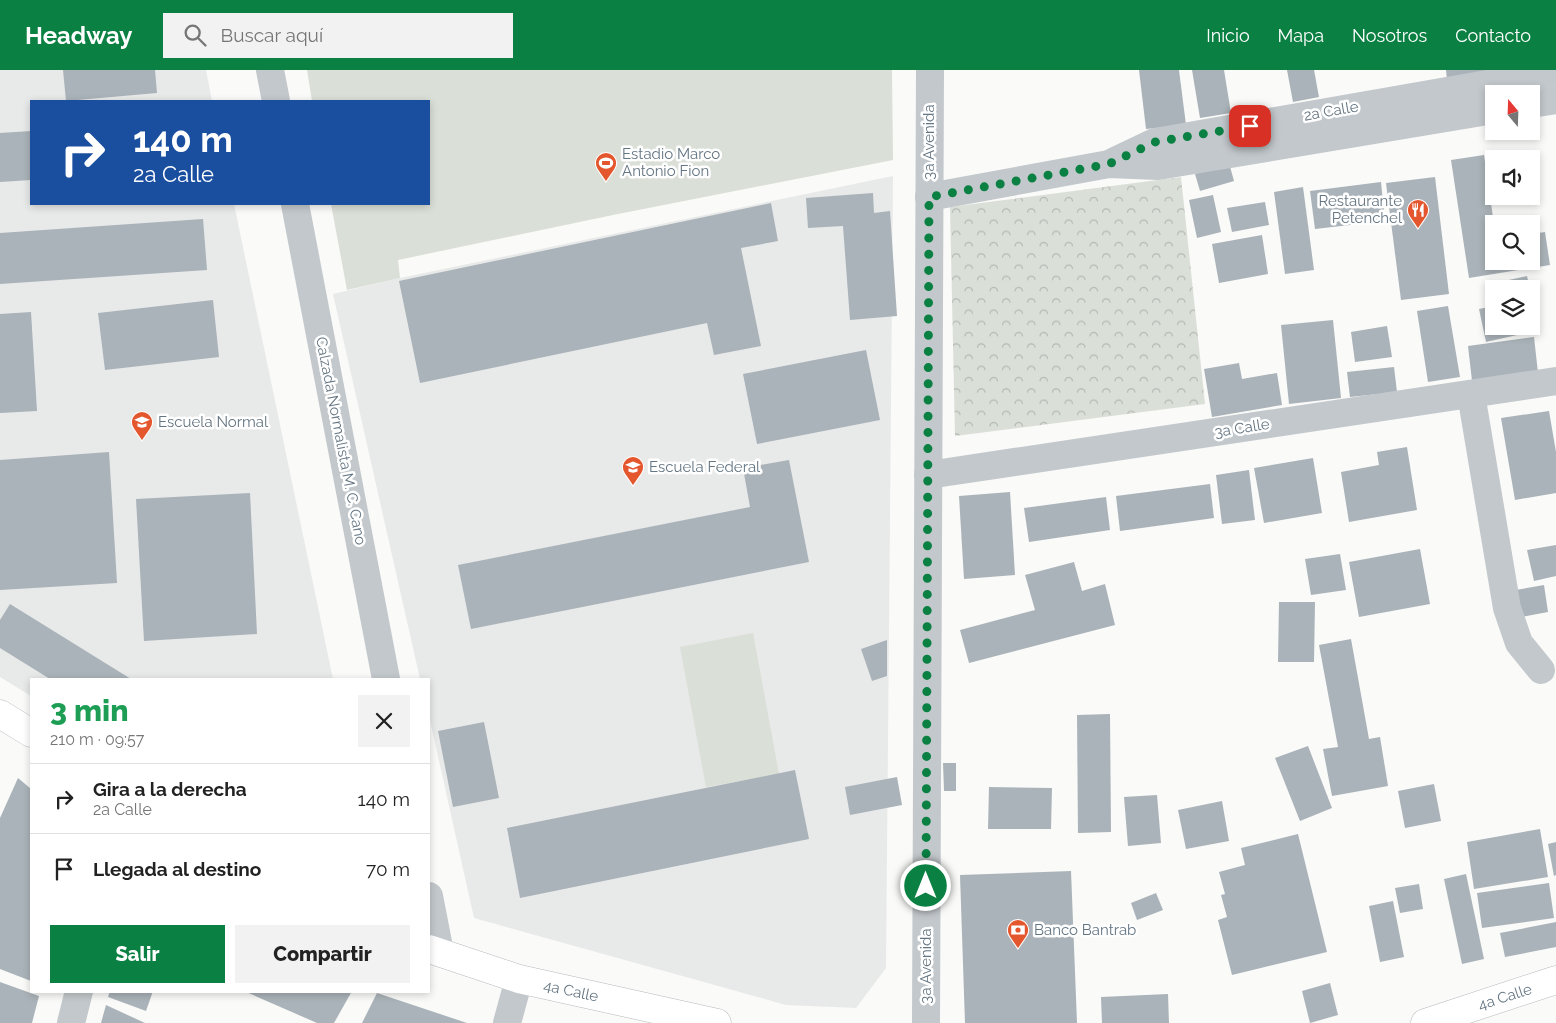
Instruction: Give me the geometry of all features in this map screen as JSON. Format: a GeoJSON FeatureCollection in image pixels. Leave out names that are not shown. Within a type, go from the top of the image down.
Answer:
{"type":"FeatureCollection","features":[{"type":"Feature","properties":{"kind":"main road"},"geometry":{"type":"LineString","coordinates":[[0,714],[30,732]]}},
{"type":"Feature","properties":{"kind":"main road","name":"4a Calle"},"geometry":{"type":"LineString","coordinates":[[435,951],[519,979],[717,1023]]}},
{"type":"Feature","properties":{"kind":"main road","name":"4a Calle"},"geometry":{"type":"LineString","coordinates":[[1425,1023],[1556,980]]}},
{"type":"Feature","properties":{"kind":"street"},"geometry":{"type":"LineString","coordinates":[[270,70],[276,100]]}},
{"type":"Feature","properties":{"kind":"street","name":"3a Avenida"},"geometry":{"type":"LineString","coordinates":[[926,1023],[930,70]]}},
{"type":"Feature","properties":{"kind":"street","name":"2a Calle"},"geometry":{"type":"LineString","coordinates":[[1109,164],[1155,142],[1556,72]]}},
{"type":"Feature","properties":{"kind":"street"},"geometry":{"type":"LineString","coordinates":[[1540,103],[1556,100]]}},
{"type":"Feature","properties":{"kind":"street","name":"2a Calle"},"geometry":{"type":"LineString","coordinates":[[929,197],[1109,164],[1158,166],[1485,112]]}},
{"type":"Feature","properties":{"kind":"street","name":"Calzada Normalista M. C. Cano"},"geometry":{"type":"LineString","coordinates":[[296,205],[386,678]]}},
{"type":"Feature","properties":{"kind":"street","name":"3a Calle"},"geometry":{"type":"LineString","coordinates":[[928,475],[1556,381]]}},
{"type":"Feature","properties":{"kind":"street"},"geometry":{"type":"LineString","coordinates":[[1471,394],[1507,608],[1519,643],[1541,670]]}},
{"type":"Feature","properties":{"kind":"street"},"geometry":{"type":"LineString","coordinates":[[430,905],[435,951]]}},
{"type":"Feature","properties":{"kind":"street"},"geometry":{"type":"LineString","coordinates":[[508,1023],[519,979]]}},
{"type":"Feature","properties":{"kind":"street"},"geometry":{"type":"LineString","coordinates":[[71,1023],[78,993]]}},
{"type":"Feature","properties":{"kind":"shaded area","name":"Escuela Normal"},"geometry":{"type":"Polygon","coordinates":[[[0,70],[206,70],[212,100],[30,100],[30,205],[234,205],[333,678],[30,678],[30,695],[0,677],[0,70]]]}},
{"type":"Feature","properties":{"kind":"shaded area","name":"Escuela Federal"},"geometry":{"type":"Polygon","coordinates":[[[893,176],[886,968],[856,1008],[786,1005],[474,918],[430,720],[430,678],[420,678],[333,294],[400,278],[893,176]]]}},
{"type":"Feature","properties":{"kind":"green space","name":"Estadio Marco Antonio Fion"},"geometry":{"type":"Polygon","coordinates":[[[307,70],[892,70],[893,160],[613,215],[398,260],[400,278],[347,290],[331,205],[430,205],[430,100],[312,100],[307,70]]]}},
{"type":"Feature","properties":{"kind":"green space"},"geometry":{"type":"Polygon","coordinates":[[[1181,177],[1205,404],[955,436],[950,207],[1181,177]]]}},
{"type":"Feature","properties":{"kind":"green space"},"geometry":{"type":"Polygon","coordinates":[[[753,633],[779,774],[706,787],[680,647],[753,633]]]}},
{"type":"Feature","properties":{"kind":"building"},"geometry":{"type":"Polygon","coordinates":[[[63,70],[155,70],[157,93],[66,100],[63,70]]]}},
{"type":"Feature","properties":{"kind":"building"},"geometry":{"type":"Polygon","coordinates":[[[1139,70],[1179,70],[1186,125],[1146,129],[1139,70]]]}},
{"type":"Feature","properties":{"kind":"building"},"geometry":{"type":"Polygon","coordinates":[[[1192,70],[1224,70],[1231,113],[1200,118],[1192,70]]]}},
{"type":"Feature","properties":{"kind":"building"},"geometry":{"type":"Polygon","coordinates":[[[1287,70],[1314,70],[1319,97],[1293,102],[1287,70]]]}},
{"type":"Feature","properties":{"kind":"building"},"geometry":{"type":"Polygon","coordinates":[[[1446,70],[1485,70],[1485,75],[1447,80],[1446,70]]]}},
{"type":"Feature","properties":{"kind":"building"},"geometry":{"type":"Polygon","coordinates":[[[30,131],[30,180],[0,182],[0,133],[30,131]]]}},
{"type":"Feature","properties":{"kind":"building"},"geometry":{"type":"Polygon","coordinates":[[[1484,155],[1485,205],[1491,205],[1493,215],[1485,215],[1485,270],[1519,270],[1469,278],[1451,160],[1484,155]]]}},
{"type":"Feature","properties":{"kind":"building"},"geometry":{"type":"Polygon","coordinates":[[[1229,163],[1234,181],[1200,191],[1195,174],[1229,163]]]}},
{"type":"Feature","properties":{"kind":"building"},"geometry":{"type":"Polygon","coordinates":[[[1435,177],[1449,294],[1401,300],[1386,183],[1435,177]]]}},
{"type":"Feature","properties":{"kind":"building"},"geometry":{"type":"Polygon","coordinates":[[[1381,182],[1385,221],[1315,229],[1310,191],[1381,182]]]}},
{"type":"Feature","properties":{"kind":"building"},"geometry":{"type":"Polygon","coordinates":[[[1303,187],[1314,270],[1285,274],[1274,192],[1303,187]]]}},
{"type":"Feature","properties":{"kind":"building"},"geometry":{"type":"Polygon","coordinates":[[[873,193],[874,213],[890,211],[897,316],[850,320],[843,226],[808,228],[806,198],[873,193]]]}},
{"type":"Feature","properties":{"kind":"building"},"geometry":{"type":"Polygon","coordinates":[[[1213,195],[1221,232],[1197,238],[1189,200],[1213,195]]]}},
{"type":"Feature","properties":{"kind":"building"},"geometry":{"type":"Polygon","coordinates":[[[1265,202],[1269,225],[1232,232],[1227,208],[1265,202]]]}},
{"type":"Feature","properties":{"kind":"building"},"geometry":{"type":"Polygon","coordinates":[[[771,203],[778,241],[741,248],[761,346],[714,355],[707,323],[420,383],[399,281],[771,203]]]}},
{"type":"Feature","properties":{"kind":"building"},"geometry":{"type":"Polygon","coordinates":[[[203,219],[207,270],[0,284],[0,233],[203,219]]]}},
{"type":"Feature","properties":{"kind":"building"},"geometry":{"type":"Polygon","coordinates":[[[1545,232],[1550,265],[1540,267],[1540,233],[1545,232]]]}},
{"type":"Feature","properties":{"kind":"building"},"geometry":{"type":"Polygon","coordinates":[[[1262,235],[1268,274],[1219,283],[1212,244],[1262,235]]]}},
{"type":"Feature","properties":{"kind":"building"},"geometry":{"type":"Polygon","coordinates":[[[1527,276],[1528,280],[1509,280],[1527,276]]]}},
{"type":"Feature","properties":{"kind":"building"},"geometry":{"type":"Polygon","coordinates":[[[213,300],[219,357],[105,370],[98,313],[213,300]]]}},
{"type":"Feature","properties":{"kind":"building"},"geometry":{"type":"Polygon","coordinates":[[[1448,306],[1460,377],[1428,382],[1417,311],[1448,306]]]}},
{"type":"Feature","properties":{"kind":"building"},"geometry":{"type":"Polygon","coordinates":[[[1485,308],[1485,335],[1517,335],[1486,342],[1479,309],[1485,308]]]}},
{"type":"Feature","properties":{"kind":"building"},"geometry":{"type":"Polygon","coordinates":[[[31,312],[37,411],[0,413],[0,314],[31,312]]]}},
{"type":"Feature","properties":{"kind":"building"},"geometry":{"type":"Polygon","coordinates":[[[1333,320],[1341,398],[1289,404],[1281,325],[1333,320]]]}},
{"type":"Feature","properties":{"kind":"building"},"geometry":{"type":"Polygon","coordinates":[[[1387,326],[1392,357],[1355,362],[1351,332],[1387,326]]]}},
{"type":"Feature","properties":{"kind":"building"},"geometry":{"type":"Polygon","coordinates":[[[1534,337],[1538,373],[1472,381],[1468,346],[1534,337]]]}},
{"type":"Feature","properties":{"kind":"building"},"geometry":{"type":"Polygon","coordinates":[[[866,350],[880,420],[757,444],[743,374],[866,350]]]}},
{"type":"Feature","properties":{"kind":"building"},"geometry":{"type":"Polygon","coordinates":[[[1239,363],[1242,379],[1277,373],[1282,405],[1212,417],[1204,369],[1239,363]]]}},
{"type":"Feature","properties":{"kind":"building"},"geometry":{"type":"Polygon","coordinates":[[[1394,367],[1397,392],[1350,397],[1347,372],[1394,367]]]}},
{"type":"Feature","properties":{"kind":"building"},"geometry":{"type":"Polygon","coordinates":[[[1549,411],[1556,452],[1556,493],[1515,500],[1501,418],[1549,411]]]}},
{"type":"Feature","properties":{"kind":"building"},"geometry":{"type":"Polygon","coordinates":[[[1407,447],[1417,510],[1349,522],[1341,472],[1379,465],[1377,452],[1407,447]]]}},
{"type":"Feature","properties":{"kind":"building"},"geometry":{"type":"Polygon","coordinates":[[[109,452],[117,583],[0,590],[0,460],[109,452]]]}},
{"type":"Feature","properties":{"kind":"building"},"geometry":{"type":"Polygon","coordinates":[[[1313,458],[1322,513],[1264,523],[1254,468],[1313,458]]]}},
{"type":"Feature","properties":{"kind":"building"},"geometry":{"type":"Polygon","coordinates":[[[789,460],[809,562],[471,629],[458,565],[750,507],[743,468],[789,460]]]}},
{"type":"Feature","properties":{"kind":"building"},"geometry":{"type":"Polygon","coordinates":[[[1249,470],[1255,520],[1222,524],[1216,475],[1249,470]]]}},
{"type":"Feature","properties":{"kind":"building"},"geometry":{"type":"Polygon","coordinates":[[[1210,484],[1214,518],[1120,531],[1116,496],[1210,484]]]}},
{"type":"Feature","properties":{"kind":"building"},"geometry":{"type":"Polygon","coordinates":[[[1010,492],[1015,575],[964,579],[959,496],[1010,492]]]}},
{"type":"Feature","properties":{"kind":"building"},"geometry":{"type":"Polygon","coordinates":[[[250,493],[257,634],[144,641],[136,499],[250,493]]]}},
{"type":"Feature","properties":{"kind":"building"},"geometry":{"type":"Polygon","coordinates":[[[1106,497],[1110,530],[1029,542],[1024,508],[1106,497]]]}},
{"type":"Feature","properties":{"kind":"building"},"geometry":{"type":"Polygon","coordinates":[[[1556,545],[1556,576],[1534,581],[1527,550],[1556,545]]]}},
{"type":"Feature","properties":{"kind":"building"},"geometry":{"type":"Polygon","coordinates":[[[1420,549],[1430,604],[1359,617],[1349,562],[1420,549]]]}},
{"type":"Feature","properties":{"kind":"building"},"geometry":{"type":"Polygon","coordinates":[[[1340,554],[1346,590],[1311,595],[1305,559],[1340,554]]]}},
{"type":"Feature","properties":{"kind":"building"},"geometry":{"type":"Polygon","coordinates":[[[1074,562],[1082,591],[1105,584],[1115,625],[969,663],[960,630],[1035,610],[1025,575],[1074,562]]]}},
{"type":"Feature","properties":{"kind":"building"},"geometry":{"type":"Polygon","coordinates":[[[1544,585],[1548,612],[1521,617],[1516,590],[1544,585]]]}},
{"type":"Feature","properties":{"kind":"building"},"geometry":{"type":"Polygon","coordinates":[[[1279,602],[1315,602],[1314,662],[1278,662],[1279,602]]]}},
{"type":"Feature","properties":{"kind":"building"},"geometry":{"type":"Polygon","coordinates":[[[10,604],[129,678],[48,678],[0,648],[0,620],[10,604]]]}},
{"type":"Feature","properties":{"kind":"building"},"geometry":{"type":"Polygon","coordinates":[[[1351,639],[1369,739],[1380,737],[1388,786],[1332,796],[1323,749],[1338,747],[1319,645],[1351,639]]]}},
{"type":"Feature","properties":{"kind":"building"},"geometry":{"type":"Polygon","coordinates":[[[887,640],[887,676],[872,681],[861,649],[887,640]]]}},
{"type":"Feature","properties":{"kind":"building"},"geometry":{"type":"Polygon","coordinates":[[[1110,714],[1111,832],[1078,833],[1077,715],[1110,714]]]}},
{"type":"Feature","properties":{"kind":"building"},"geometry":{"type":"Polygon","coordinates":[[[484,722],[499,798],[453,807],[438,731],[484,722]]]}},
{"type":"Feature","properties":{"kind":"building"},"geometry":{"type":"Polygon","coordinates":[[[1308,746],[1332,808],[1300,821],[1275,758],[1308,746]]]}},
{"type":"Feature","properties":{"kind":"building"},"geometry":{"type":"Polygon","coordinates":[[[943,763],[956,763],[956,791],[944,791],[943,763]]]}},
{"type":"Feature","properties":{"kind":"building"},"geometry":{"type":"Polygon","coordinates":[[[795,770],[809,839],[520,898],[507,828],[795,770]]]}},
{"type":"Feature","properties":{"kind":"building"},"geometry":{"type":"Polygon","coordinates":[[[897,777],[902,805],[850,815],[845,787],[897,777]]]}},
{"type":"Feature","properties":{"kind":"building"},"geometry":{"type":"Polygon","coordinates":[[[18,778],[30,788],[30,981],[0,969],[0,818],[18,778]]]}},
{"type":"Feature","properties":{"kind":"building"},"geometry":{"type":"Polygon","coordinates":[[[1434,784],[1441,821],[1405,828],[1398,791],[1434,784]]]}},
{"type":"Feature","properties":{"kind":"building"},"geometry":{"type":"Polygon","coordinates":[[[989,787],[1052,788],[1051,829],[988,829],[989,787]]]}},
{"type":"Feature","properties":{"kind":"building"},"geometry":{"type":"Polygon","coordinates":[[[1157,795],[1161,843],[1128,846],[1124,797],[1157,795]]]}},
{"type":"Feature","properties":{"kind":"building"},"geometry":{"type":"Polygon","coordinates":[[[1222,801],[1229,841],[1186,849],[1178,810],[1222,801]]]}},
{"type":"Feature","properties":{"kind":"building"},"geometry":{"type":"Polygon","coordinates":[[[1540,829],[1548,877],[1474,889],[1467,842],[1540,829]]]}},
{"type":"Feature","properties":{"kind":"building"},"geometry":{"type":"Polygon","coordinates":[[[1298,834],[1327,952],[1232,975],[1218,920],[1227,917],[1221,895],[1225,894],[1219,872],[1245,865],[1241,848],[1298,834]]]}},
{"type":"Feature","properties":{"kind":"building"},"geometry":{"type":"Polygon","coordinates":[[[1556,842],[1556,875],[1554,876],[1548,844],[1556,842]]]}},
{"type":"Feature","properties":{"kind":"building","name":"Banco Bantrab"},"geometry":{"type":"Polygon","coordinates":[[[1071,871],[1077,1023],[965,1023],[960,875],[1071,871]]]}},
{"type":"Feature","properties":{"kind":"building"},"geometry":{"type":"Polygon","coordinates":[[[1466,874],[1484,959],[1462,964],[1444,879],[1466,874]]]}},
{"type":"Feature","properties":{"kind":"building"},"geometry":{"type":"Polygon","coordinates":[[[1549,883],[1554,918],[1482,928],[1477,893],[1549,883]]]}},
{"type":"Feature","properties":{"kind":"building"},"geometry":{"type":"Polygon","coordinates":[[[1419,884],[1423,909],[1400,913],[1395,888],[1419,884]]]}},
{"type":"Feature","properties":{"kind":"building"},"geometry":{"type":"Polygon","coordinates":[[[1156,893],[1163,910],[1137,920],[1131,903],[1156,893]]]}},
{"type":"Feature","properties":{"kind":"building"},"geometry":{"type":"Polygon","coordinates":[[[1393,901],[1404,957],[1380,962],[1369,906],[1393,901]]]}},
{"type":"Feature","properties":{"kind":"building"},"geometry":{"type":"Polygon","coordinates":[[[1556,922],[1556,947],[1505,957],[1500,933],[1556,922]]]}},
{"type":"Feature","properties":{"kind":"building"},"geometry":{"type":"Polygon","coordinates":[[[0,982],[39,996],[32,1023],[0,1023],[0,982]]]}},
{"type":"Feature","properties":{"kind":"building"},"geometry":{"type":"Polygon","coordinates":[[[1330,983],[1338,1015],[1310,1023],[1302,991],[1330,983]]]}},
{"type":"Feature","properties":{"kind":"building"},"geometry":{"type":"Polygon","coordinates":[[[109,993],[152,993],[146,1011],[108,997],[109,993]]]}},
{"type":"Feature","properties":{"kind":"building"},"geometry":{"type":"Polygon","coordinates":[[[249,993],[351,993],[334,1023],[317,1023],[249,993]]]}},
{"type":"Feature","properties":{"kind":"building"},"geometry":{"type":"Polygon","coordinates":[[[377,993],[467,1023],[362,1023],[377,993]]]}},
{"type":"Feature","properties":{"kind":"building"},"geometry":{"type":"Polygon","coordinates":[[[1168,994],[1169,1023],[1102,1023],[1101,997],[1168,994]]]}},
{"type":"Feature","properties":{"kind":"building"},"geometry":{"type":"Polygon","coordinates":[[[106,1005],[145,1023],[101,1023],[106,1005]]]}},
{"type":"Feature","properties":{"kind":"place","name":"Estadio Marco Antonio Fion"},"geometry":{"type":"Point","coordinates":[606,182]}},
{"type":"Feature","properties":{"kind":"place","name":"Restaurante Petenchel"},"geometry":{"type":"Point","coordinates":[1418,229]}},
{"type":"Feature","properties":{"kind":"place","name":"Escuela Normal"},"geometry":{"type":"Point","coordinates":[142,441]}},
{"type":"Feature","properties":{"kind":"place","name":"Escuela Federal"},"geometry":{"type":"Point","coordinates":[633,486]}},
{"type":"Feature","properties":{"kind":"place","name":"Banco Bantrab"},"geometry":{"type":"Point","coordinates":[1018,949]}},
{"type":"Feature","properties":{"kind":"route"},"geometry":{"type":"LineString","coordinates":[[926,886],[929,197],[1109,164],[1155,142],[1250,126]]}}]}
